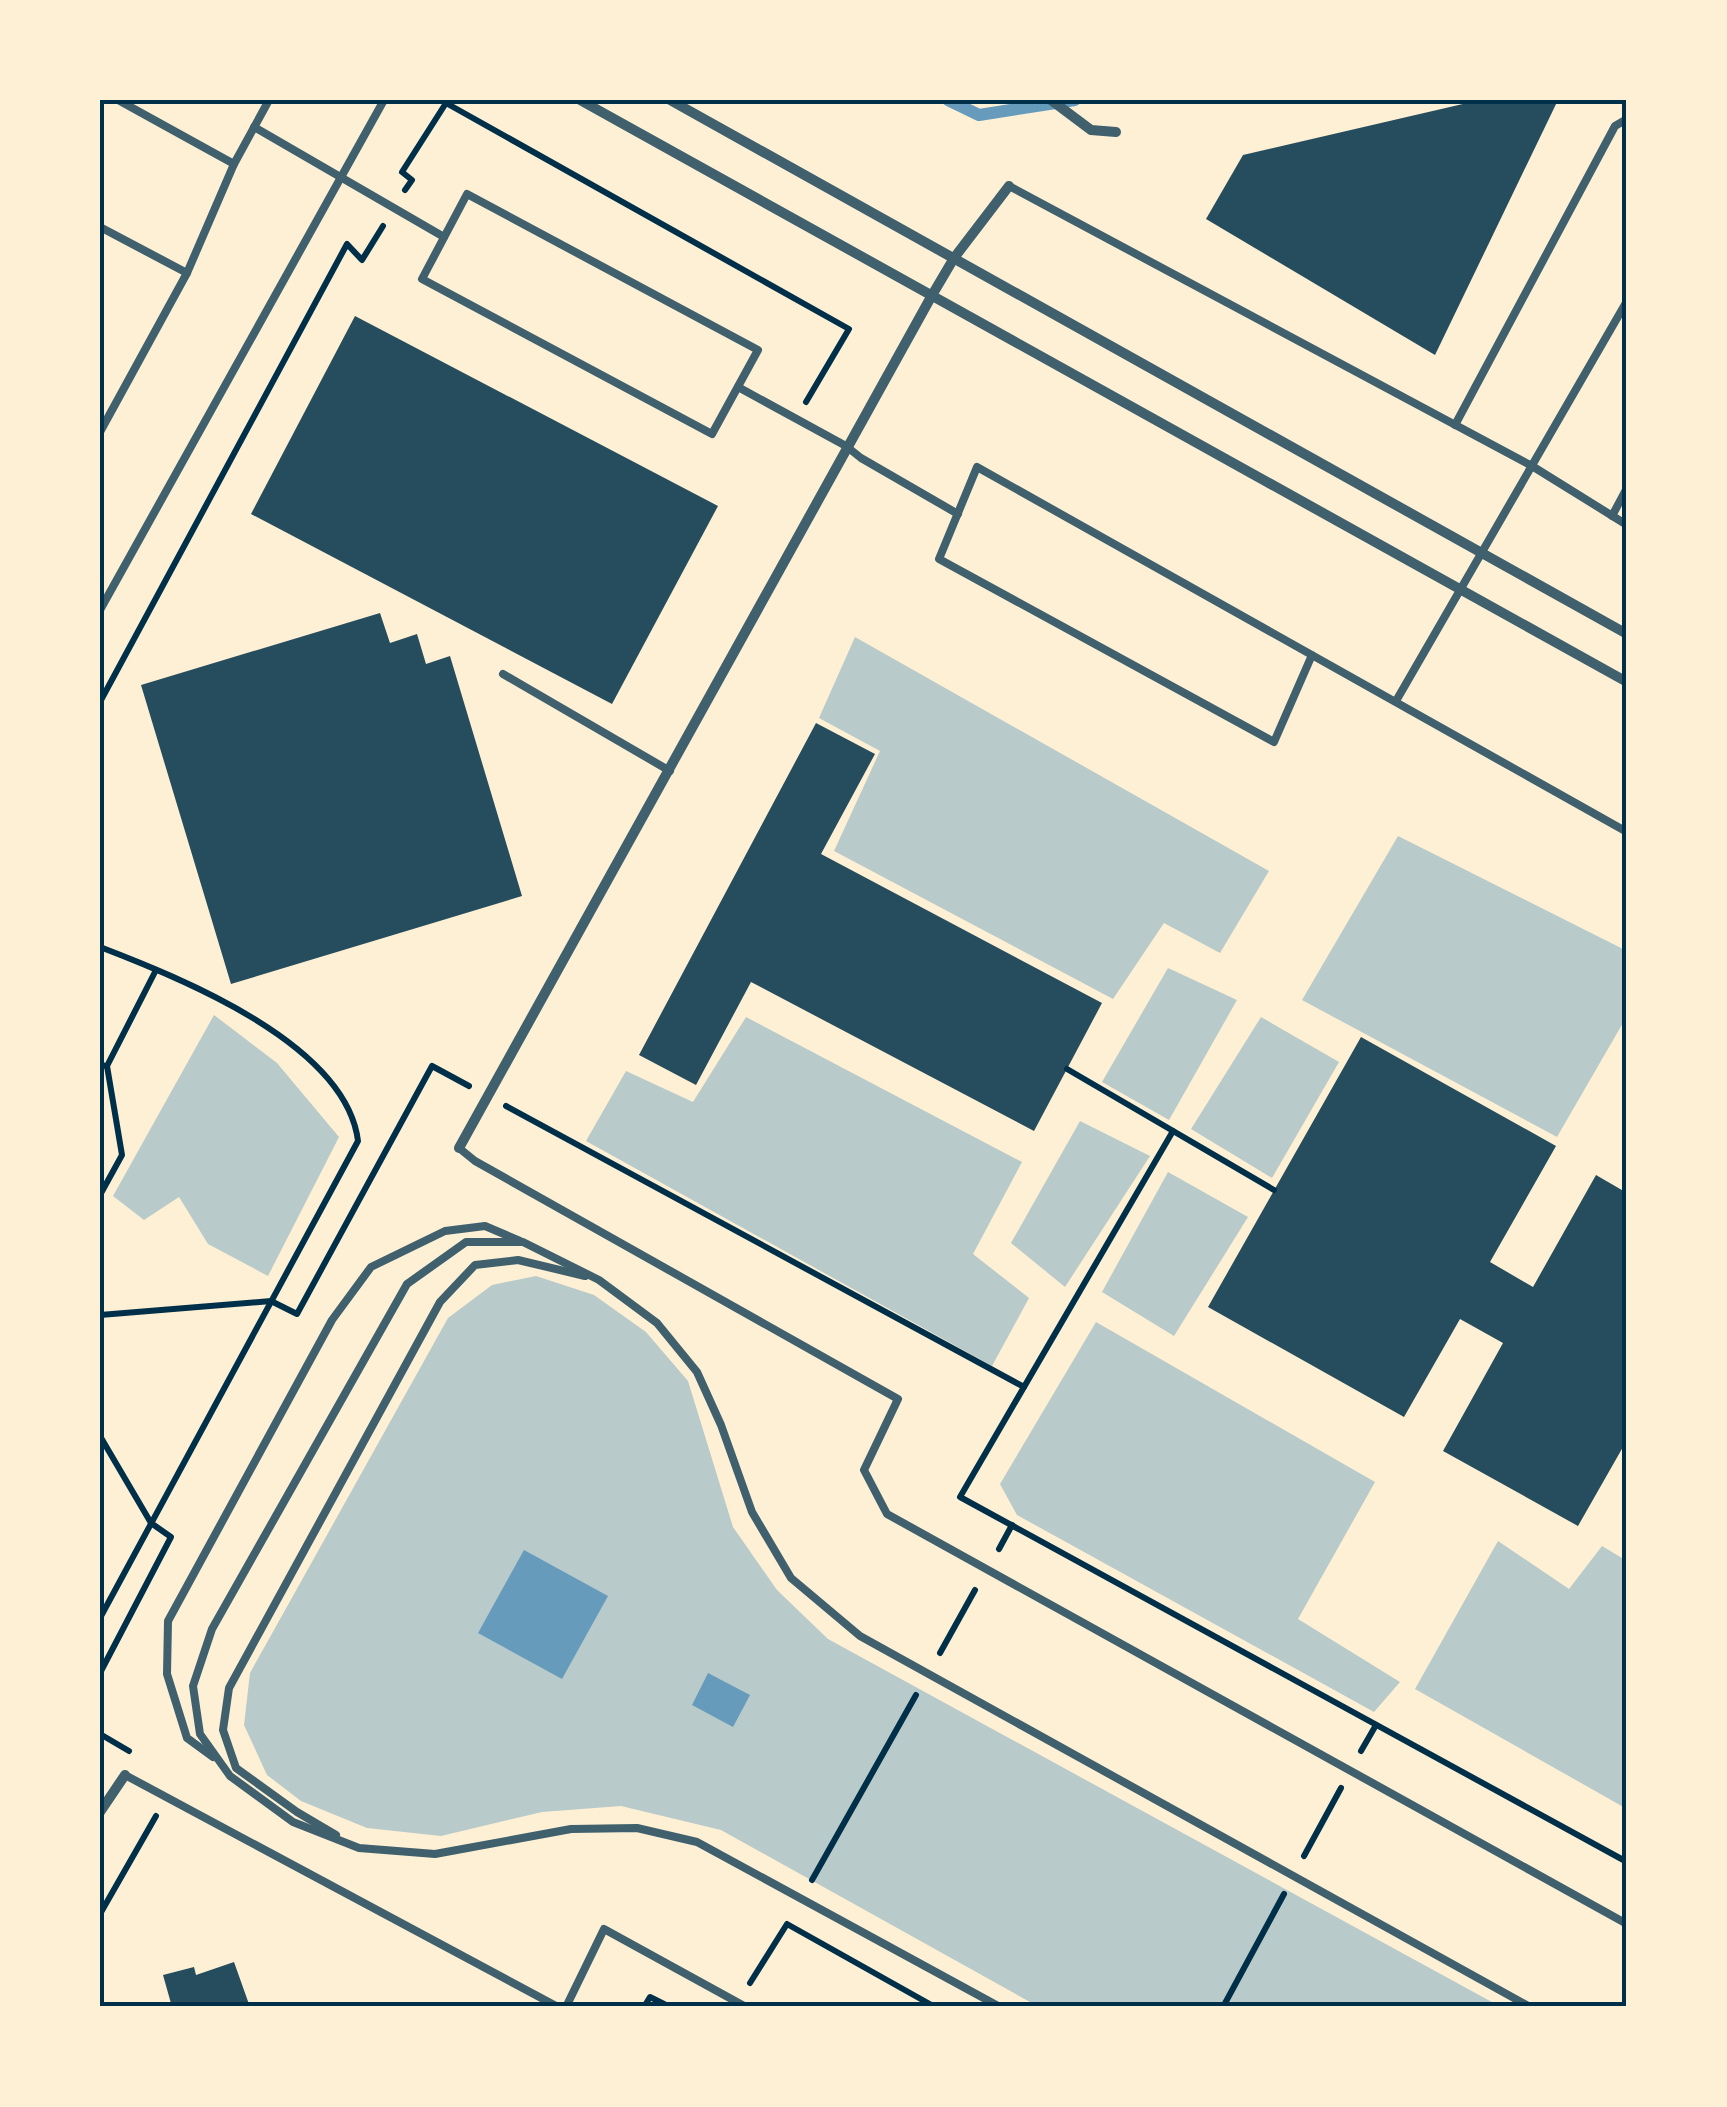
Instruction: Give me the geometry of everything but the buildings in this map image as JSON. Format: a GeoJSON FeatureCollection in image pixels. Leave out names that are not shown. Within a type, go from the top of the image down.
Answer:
{"type":"FeatureCollection","features":[{"type":"Feature","properties":{"kind":"street"},"geometry":{"type":"LineString","coordinates":[[580,100],[1627,682]]}},
{"type":"Feature","properties":{"kind":"street"},"geometry":{"type":"LineString","coordinates":[[670,100],[1627,634]]}},
{"type":"Feature","properties":{"kind":"street"},"geometry":{"type":"LineString","coordinates":[[1051,100],[1091,130],[1116,132]]}},
{"type":"Feature","properties":{"kind":"street"},"geometry":{"type":"LineString","coordinates":[[459,1148],[931,297],[954,258],[1009,186]]}},
{"type":"Feature","properties":{"kind":"street"},"geometry":{"type":"LineString","coordinates":[[100,1812],[125,1775]]}},
{"type":"Feature","properties":{"kind":"lane"},"geometry":{"type":"LineString","coordinates":[[118,100],[234,164]]}},
{"type":"Feature","properties":{"kind":"lane"},"geometry":{"type":"LineString","coordinates":[[100,432],[186,273],[234,164],[269,100]]}},
{"type":"Feature","properties":{"kind":"lane"},"geometry":{"type":"LineString","coordinates":[[100,610],[384,100]]}},
{"type":"Feature","properties":{"kind":"lane"},"geometry":{"type":"LineString","coordinates":[[1454,425],[1615,126],[1627,119]]}},
{"type":"Feature","properties":{"kind":"lane"},"geometry":{"type":"LineString","coordinates":[[254,127],[444,237]]}},
{"type":"Feature","properties":{"kind":"lane"},"geometry":{"type":"LineString","coordinates":[[1009,186],[1532,466],[1627,525]]}},
{"type":"Feature","properties":{"kind":"lane"},"geometry":{"type":"LineString","coordinates":[[468,194],[758,350],[738,387],[712,434],[422,279],[468,194]]}},
{"type":"Feature","properties":{"kind":"lane"},"geometry":{"type":"LineString","coordinates":[[100,227],[186,273]]}},
{"type":"Feature","properties":{"kind":"lane"},"geometry":{"type":"LineString","coordinates":[[1396,702],[1627,301]]}},
{"type":"Feature","properties":{"kind":"lane"},"geometry":{"type":"LineString","coordinates":[[738,387],[958,514]]}},
{"type":"Feature","properties":{"kind":"lane"},"geometry":{"type":"LineString","coordinates":[[1312,655],[1274,742],[939,559],[977,466],[1627,832]]}},
{"type":"Feature","properties":{"kind":"lane"},"geometry":{"type":"LineString","coordinates":[[1612,516],[1627,488]]}},
{"type":"Feature","properties":{"kind":"lane"},"geometry":{"type":"LineString","coordinates":[[503,674],[670,771]]}},
{"type":"Feature","properties":{"kind":"lane"},"geometry":{"type":"LineString","coordinates":[[459,1148],[475,1161],[898,1399],[864,1470],[886,1514],[1627,1924]]}},
{"type":"Feature","properties":{"kind":"lane"},"geometry":{"type":"LineString","coordinates":[[220,1762],[187,1738],[166,1674],[168,1621],[332,1320],[371,1267],[446,1231],[486,1226],[600,1280],[657,1324],[697,1372],[721,1424],[752,1512],[791,1578],[860,1636],[1530,2007]]}},
{"type":"Feature","properties":{"kind":"lane"},"geometry":{"type":"LineString","coordinates":[[523,1242],[466,1242],[407,1284],[212,1630],[193,1686],[200,1734],[230,1776],[293,1822],[359,1848],[435,1854],[571,1829],[637,1828],[697,1842],[1000,2007]]}},
{"type":"Feature","properties":{"kind":"lane"},"geometry":{"type":"LineString","coordinates":[[359,1848],[297,1812],[236,1768],[224,1730],[229,1688],[440,1302],[475,1265],[518,1260],[600,1280]]}},
{"type":"Feature","properties":{"kind":"lane"},"geometry":{"type":"LineString","coordinates":[[125,1775],[562,2007],[604,1929],[742,2005]]}},
{"type":"Feature","properties":{"kind":"path"},"geometry":{"type":"LineString","coordinates":[[100,702],[347,244],[362,260],[412,180],[402,172],[446,103],[849,329],[796,420]]}},
{"type":"Feature","properties":{"kind":"path"},"geometry":{"type":"LineString","coordinates":[[100,948],[249,1013],[317,1066],[356,1121],[358,1141],[100,1618]]}},
{"type":"Feature","properties":{"kind":"path"},"geometry":{"type":"LineString","coordinates":[[100,1195],[122,1155],[103,1066],[156,970]]}},
{"type":"Feature","properties":{"kind":"path"},"geometry":{"type":"LineString","coordinates":[[1067,1069],[1274,1190]]}},
{"type":"Feature","properties":{"kind":"path"},"geometry":{"type":"LineString","coordinates":[[1172,1130],[960,1497],[1627,1862]]}},
{"type":"Feature","properties":{"kind":"path"},"geometry":{"type":"LineString","coordinates":[[100,1314],[272,1301]]}},
{"type":"Feature","properties":{"kind":"path"},"geometry":{"type":"LineString","coordinates":[[100,1436],[151,1523],[171,1537],[100,1673]]}},
{"type":"Feature","properties":{"kind":"path"},"geometry":{"type":"LineString","coordinates":[[742,2005],[1012,1525]]}},
{"type":"Feature","properties":{"kind":"path"},"geometry":{"type":"LineString","coordinates":[[100,1914],[166,1798]]}},
{"type":"Feature","properties":{"kind":"path"},"geometry":{"type":"LineString","coordinates":[[1223,2007],[1328,1812]]}},
{"type":"Feature","properties":{"kind":"path"},"geometry":{"type":"LineString","coordinates":[[787,1924],[935,2007]]}},
{"type":"Feature","properties":{"kind":"path"},"geometry":{"type":"LineString","coordinates":[[644,2007],[650,1997],[670,2007]]}},
{"type":"Feature","properties":{"kind":"shaded area"},"geometry":{"type":"Polygon","coordinates":[[[855,637],[1269,871],[1220,953],[1164,923],[1113,999],[834,851],[880,751],[819,718],[855,637]]]}},
{"type":"Feature","properties":{"kind":"shaded area"},"geometry":{"type":"Polygon","coordinates":[[[1398,836],[1627,951],[1627,1016],[1557,1137],[1302,1000],[1398,836]]]}},
{"type":"Feature","properties":{"kind":"shaded area"},"geometry":{"type":"Polygon","coordinates":[[[1168,968],[1237,1000],[1169,1120],[1102,1082],[1168,968]]]}},
{"type":"Feature","properties":{"kind":"shaded area"},"geometry":{"type":"Polygon","coordinates":[[[214,1015],[277,1063],[339,1137],[268,1276],[208,1244],[179,1197],[144,1220],[113,1196],[214,1015]]]}},
{"type":"Feature","properties":{"kind":"shaded area"},"geometry":{"type":"Polygon","coordinates":[[[746,1017],[1022,1162],[973,1254],[1029,1298],[992,1366],[586,1141],[626,1071],[693,1102],[746,1017]]]}},
{"type":"Feature","properties":{"kind":"shaded area"},"geometry":{"type":"Polygon","coordinates":[[[1261,1017],[1339,1062],[1272,1178],[1191,1129],[1261,1017]]]}},
{"type":"Feature","properties":{"kind":"shaded area"},"geometry":{"type":"Polygon","coordinates":[[[1080,1121],[1150,1156],[1065,1287],[1011,1243],[1080,1121]]]}},
{"type":"Feature","properties":{"kind":"shaded area"},"geometry":{"type":"Polygon","coordinates":[[[1168,1172],[1248,1217],[1174,1336],[1102,1292],[1168,1172]]]}},
{"type":"Feature","properties":{"kind":"shaded area"},"geometry":{"type":"Polygon","coordinates":[[[536,1276],[594,1295],[646,1332],[688,1381],[733,1527],[777,1590],[828,1639],[1501,2007],[1039,2007],[721,1830],[621,1806],[542,1812],[441,1836],[367,1828],[301,1801],[267,1775],[244,1725],[250,1673],[448,1318],[492,1285],[536,1276]]]}},
{"type":"Feature","properties":{"kind":"shaded area"},"geometry":{"type":"Polygon","coordinates":[[[1096,1322],[1375,1482],[1298,1619],[1400,1682],[1374,1712],[1017,1515],[1000,1484],[1096,1322]]]}},
{"type":"Feature","properties":{"kind":"shaded area"},"geometry":{"type":"Polygon","coordinates":[[[1498,1541],[1569,1589],[1602,1546],[1627,1561],[1627,1809],[1415,1689],[1498,1541]]]}},
{"type":"Feature","properties":{"kind":"water"},"geometry":{"type":"Polygon","coordinates":[[[524,1550],[608,1596],[562,1679],[478,1633],[524,1550]]]}},
{"type":"Feature","properties":{"kind":"water"},"geometry":{"type":"Polygon","coordinates":[[[708,1673],[750,1695],[733,1727],[692,1705],[708,1673]]]}},
{"type":"Feature","properties":{"kind":"waterway"},"geometry":{"type":"LineString","coordinates":[[948,100],[979,115],[1075,100]]}}]}
